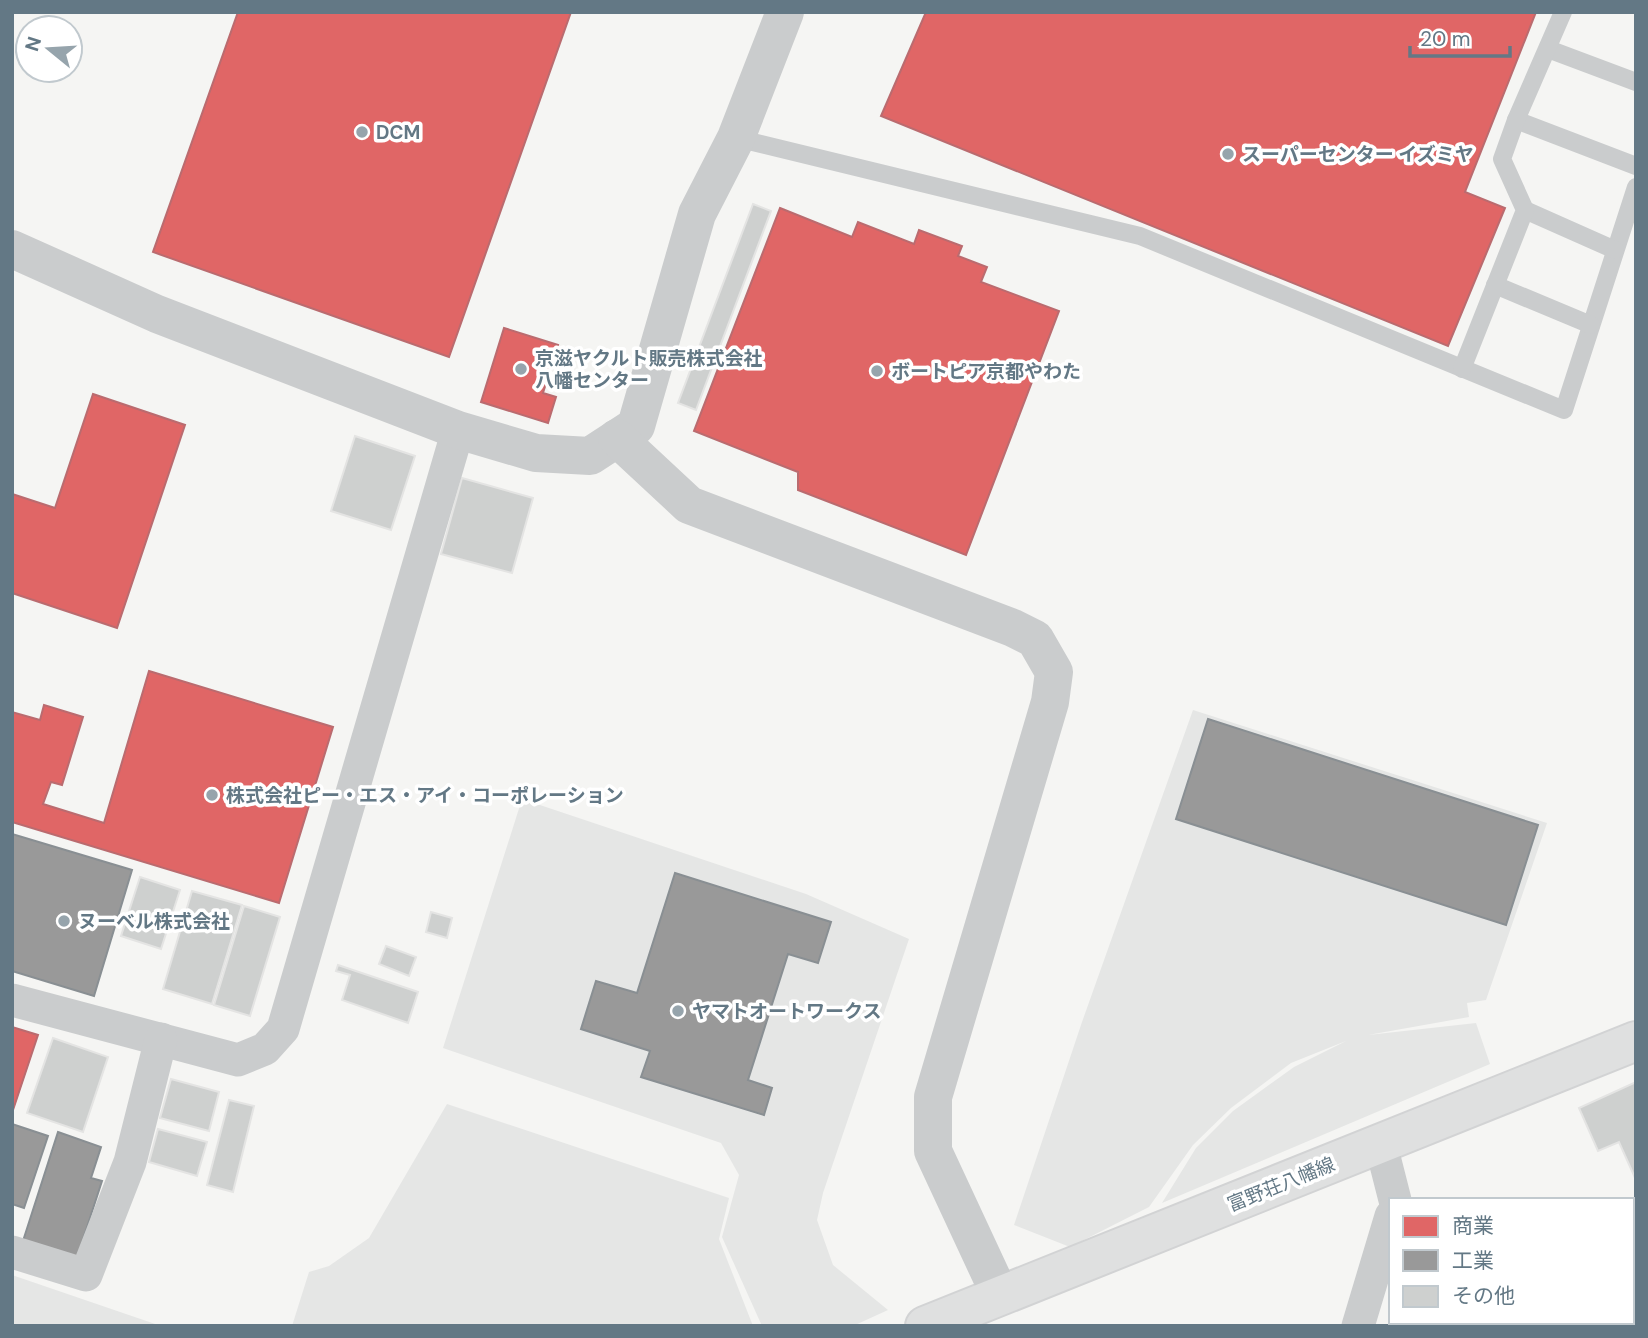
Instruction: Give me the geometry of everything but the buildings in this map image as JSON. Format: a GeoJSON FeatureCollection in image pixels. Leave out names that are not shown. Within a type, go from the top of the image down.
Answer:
{"type":"FeatureCollection","features":[{"type":"Feature","properties":{"kind":"main road","name":"富野荘八幡線"},"geometry":{"type":"LineString","coordinates":[[925,1326],[1636,1041]]}},
{"type":"Feature","properties":{"kind":"street"},"geometry":{"type":"LineString","coordinates":[[12,249],[157,314],[458,430],[536,453],[590,456],[636,426],[697,214],[736,138],[785,12]]}},
{"type":"Feature","properties":{"kind":"street"},"geometry":{"type":"LineString","coordinates":[[12,1000],[238,1060],[265,1049],[283,1029],[458,430]]}},
{"type":"Feature","properties":{"kind":"street"},"geometry":{"type":"LineString","coordinates":[[617,438],[689,505],[1013,628],[1035,639],[1054,672],[1050,702],[933,1097],[933,1151],[1000,1295]]}},
{"type":"Feature","properties":{"kind":"street"},"geometry":{"type":"LineString","coordinates":[[12,1252],[86,1275],[130,1162],[161,1039]]}},
{"type":"Feature","properties":{"kind":"street"},"geometry":{"type":"LineString","coordinates":[[1381,1145],[1394,1198]]}},
{"type":"Feature","properties":{"kind":"street"},"geometry":{"type":"LineString","coordinates":[[1358,1326],[1389,1223]]}},
{"type":"Feature","properties":{"kind":"lane"},"geometry":{"type":"LineString","coordinates":[[1563,12],[1516,120],[1503,159],[1525,210],[1615,250]]}},
{"type":"Feature","properties":{"kind":"lane"},"geometry":{"type":"LineString","coordinates":[[1548,49],[1636,82]]}},
{"type":"Feature","properties":{"kind":"lane"},"geometry":{"type":"LineString","coordinates":[[1516,120],[1636,166]]}},
{"type":"Feature","properties":{"kind":"lane"},"geometry":{"type":"LineString","coordinates":[[736,138],[1140,236],[1564,410],[1636,187]]}},
{"type":"Feature","properties":{"kind":"lane"},"geometry":{"type":"LineString","coordinates":[[1462,369],[1525,210]]}},
{"type":"Feature","properties":{"kind":"lane"},"geometry":{"type":"LineString","coordinates":[[1495,285],[1591,325]]}},
{"type":"Feature","properties":{"kind":"shaded area"},"geometry":{"type":"Polygon","coordinates":[[[1193,710],[1547,823],[1486,1000],[1467,1003],[1469,1017],[1368,1035],[1476,1023],[1490,1064],[1162,1203],[1196,1148],[1233,1111],[1294,1067],[1346,1041],[1291,1063],[1231,1108],[1193,1145],[1149,1207],[1070,1247],[1014,1225],[1082,1022],[1193,710]]]}},
{"type":"Feature","properties":{"kind":"shaded area"},"geometry":{"type":"Polygon","coordinates":[[[522,799],[806,894],[909,939],[823,1193],[817,1220],[833,1265],[888,1310],[853,1326],[762,1326],[722,1237],[739,1175],[721,1143],[443,1048],[522,799]]]}},
{"type":"Feature","properties":{"kind":"shaded area"},"geometry":{"type":"Polygon","coordinates":[[[447,1104],[729,1198],[719,1239],[753,1326],[292,1326],[309,1272],[329,1266],[369,1238],[447,1104]]]}},
{"type":"Feature","properties":{"kind":"shaded area"},"geometry":{"type":"Polygon","coordinates":[[[12,1275],[161,1326],[12,1326],[12,1275]]]}},
{"type":"Feature","properties":{"kind":"place","name":"DCM"},"geometry":{"type":"Point","coordinates":[362,132]}},
{"type":"Feature","properties":{"kind":"place","name":"スーパーセンター イズミヤ"},"geometry":{"type":"Point","coordinates":[1228,154]}},
{"type":"Feature","properties":{"kind":"place","name":"京滋ヤクルト販売株式会社 八幡センター"},"geometry":{"type":"Point","coordinates":[521,369]}},
{"type":"Feature","properties":{"kind":"place","name":"ボートピア京都やわた"},"geometry":{"type":"Point","coordinates":[877,371]}},
{"type":"Feature","properties":{"kind":"place","name":"株式会社ピー・エス・アイ・コーポレーション"},"geometry":{"type":"Point","coordinates":[212,795]}},
{"type":"Feature","properties":{"kind":"place","name":"ヌーベル株式会社"},"geometry":{"type":"Point","coordinates":[64,921]}},
{"type":"Feature","properties":{"kind":"place","name":"ヤマトオートワークス"},"geometry":{"type":"Point","coordinates":[678,1011]}}]}
